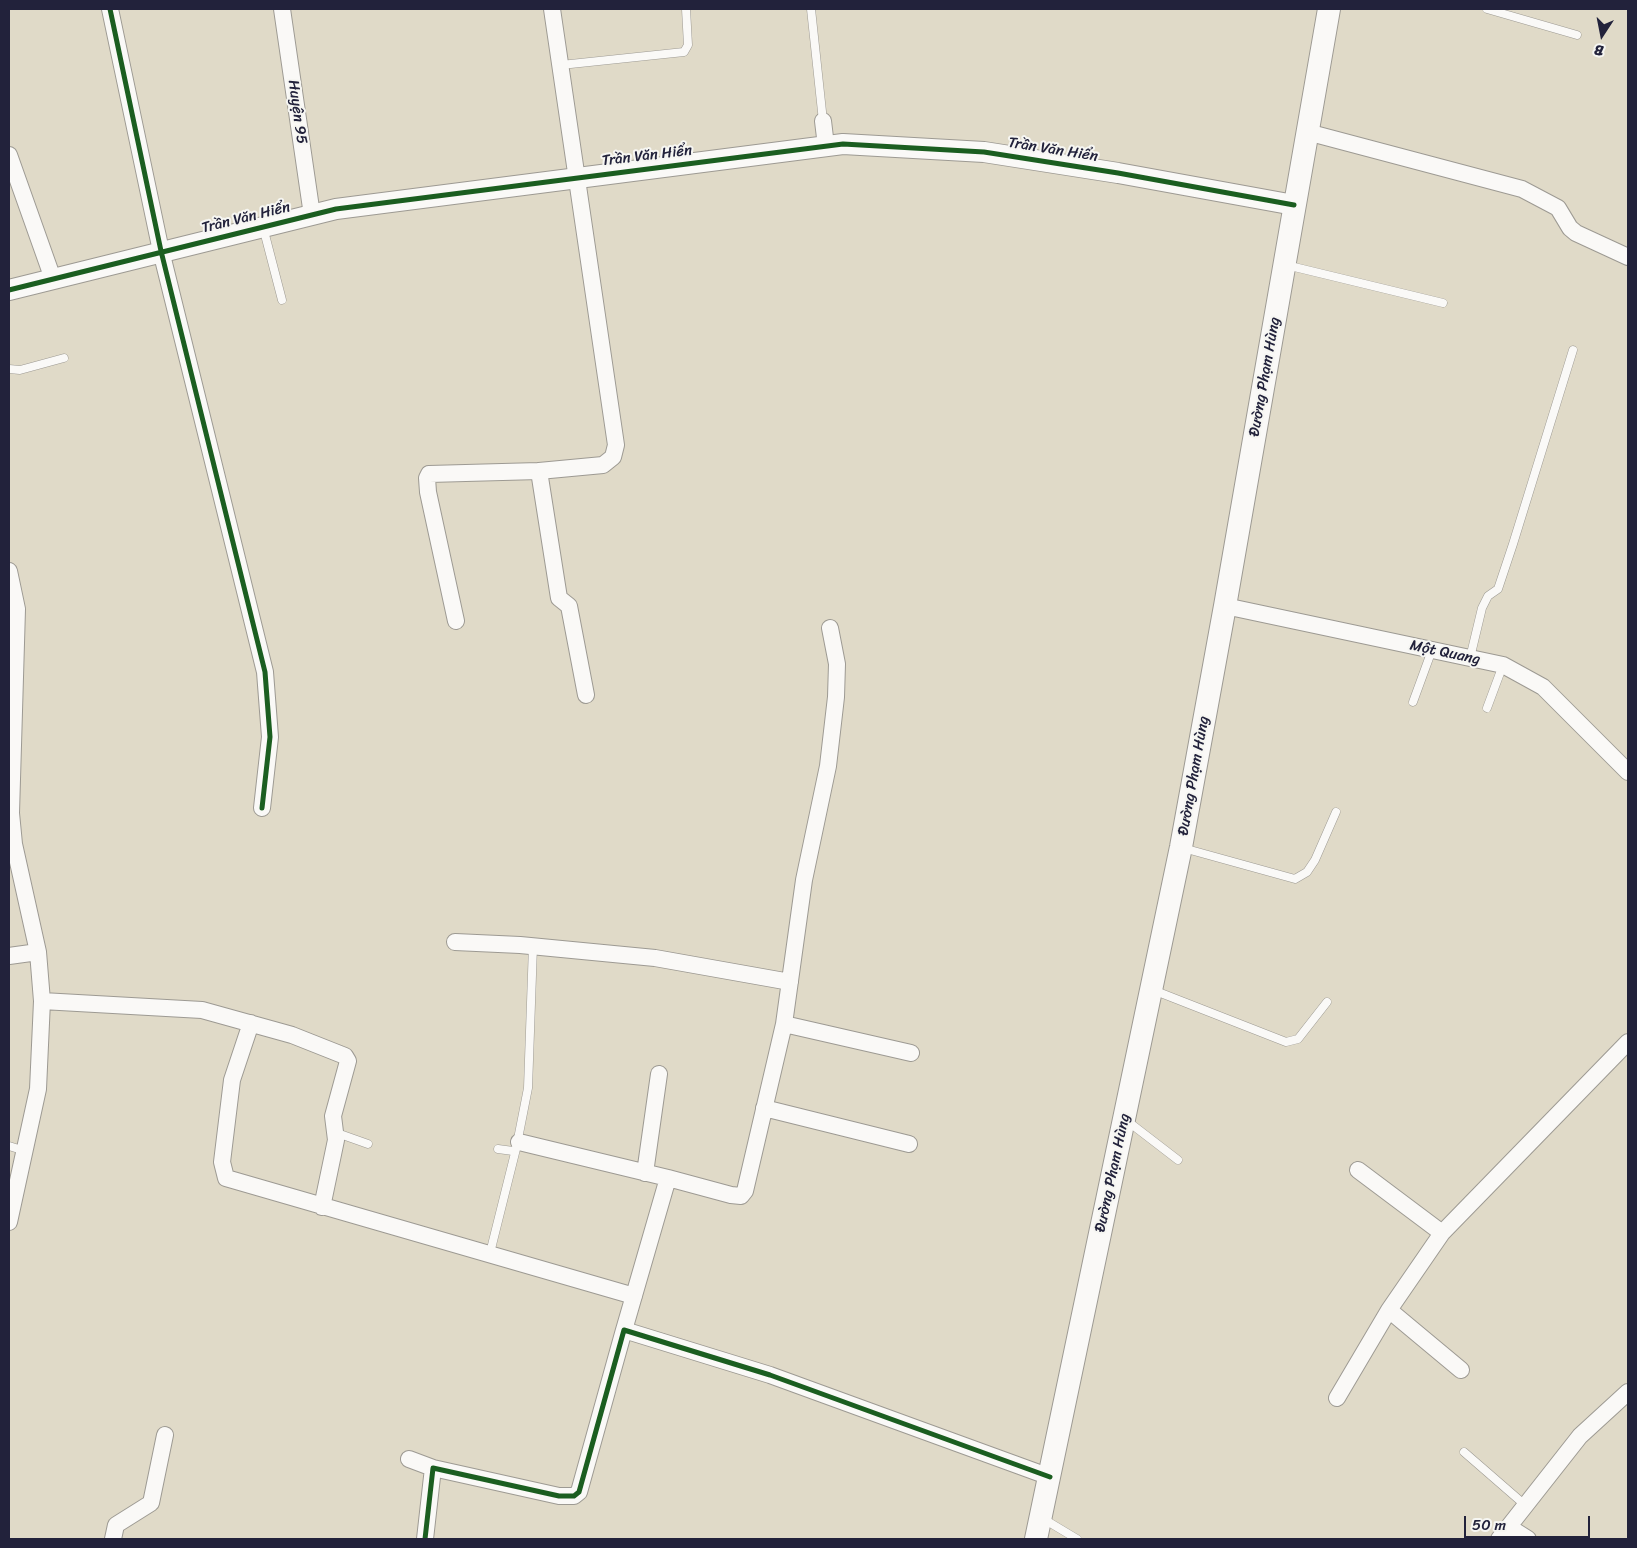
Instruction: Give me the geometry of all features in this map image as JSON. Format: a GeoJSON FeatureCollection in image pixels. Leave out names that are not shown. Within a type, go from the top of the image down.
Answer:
{"type":"FeatureCollection","features":[{"type":"Feature","properties":{"kind":"main road","name":"Đường Phạm Hùng"},"geometry":{"type":"LineString","coordinates":[[1036,1539],[1181,847],[1226,606],[1328,9]]}},
{"type":"Feature","properties":{"kind":"street"},"geometry":{"type":"LineString","coordinates":[[110,9],[161,251],[265,672],[270,737],[262,808]]}},
{"type":"Feature","properties":{"kind":"street","name":"Huyện 95"},"geometry":{"type":"LineString","coordinates":[[282,9],[312,215]]}},
{"type":"Feature","properties":{"kind":"street"},"geometry":{"type":"LineString","coordinates":[[456,621],[428,492],[427,478],[429,474],[539,471],[603,466],[613,457],[616,445],[552,9]]}},
{"type":"Feature","properties":{"kind":"street"},"geometry":{"type":"LineString","coordinates":[[1307,132],[1522,189],[1558,208],[1570,228],[1576,233],[1628,257]]}},
{"type":"Feature","properties":{"kind":"street","name":"Trần Văn Hiển"},"geometry":{"type":"LineString","coordinates":[[9,290],[47,263],[161,251],[336,209],[574,168],[825,133],[843,144],[984,152],[1123,174],[1294,205]]}},
{"type":"Feature","properties":{"kind":"street"},"geometry":{"type":"LineString","coordinates":[[9,155],[47,263]]}},
{"type":"Feature","properties":{"kind":"street"},"geometry":{"type":"LineString","coordinates":[[539,471],[558,595],[569,606],[586,695]]}},
{"type":"Feature","properties":{"kind":"street"},"geometry":{"type":"LineString","coordinates":[[9,571],[13,608],[11,813],[14,844],[38,952],[42,1001],[38,1089],[17,1149],[9,1222]]}},
{"type":"Feature","properties":{"kind":"street","name":"Một Quang"},"geometry":{"type":"LineString","coordinates":[[1226,606],[1503,666],[1543,687],[1628,772]]}},
{"type":"Feature","properties":{"kind":"street"},"geometry":{"type":"LineString","coordinates":[[517,1145],[741,1196],[745,1191],[784,1024],[804,880],[831,742],[837,664],[830,628]]}},
{"type":"Feature","properties":{"kind":"street"},"geometry":{"type":"LineString","coordinates":[[455,942],[533,946],[655,958],[790,982]]}},
{"type":"Feature","properties":{"kind":"street"},"geometry":{"type":"LineString","coordinates":[[9,956],[38,952]]}},
{"type":"Feature","properties":{"kind":"street"},"geometry":{"type":"LineString","coordinates":[[42,1001],[202,1010],[292,1035],[345,1056],[348,1061],[333,1116],[337,1133],[322,1207]]}},
{"type":"Feature","properties":{"kind":"street"},"geometry":{"type":"LineString","coordinates":[[250,1023],[232,1080],[222,1162],[223,1174],[226,1178],[234,1182],[490,1253],[634,1296]]}},
{"type":"Feature","properties":{"kind":"street"},"geometry":{"type":"LineString","coordinates":[[784,1024],[911,1053]]}},
{"type":"Feature","properties":{"kind":"street"},"geometry":{"type":"LineString","coordinates":[[1337,1398],[1389,1310],[1442,1233],[1628,1042]]}},
{"type":"Feature","properties":{"kind":"street"},"geometry":{"type":"LineString","coordinates":[[645,1173],[659,1074]]}},
{"type":"Feature","properties":{"kind":"street"},"geometry":{"type":"LineString","coordinates":[[764,1108],[910,1144]]}},
{"type":"Feature","properties":{"kind":"street"},"geometry":{"type":"LineString","coordinates":[[1358,1170],[1442,1233]]}},
{"type":"Feature","properties":{"kind":"street"},"geometry":{"type":"LineString","coordinates":[[409,1459],[433,1468],[559,1496],[574,1496],[583,1485],[624,1330],[668,1178]]}},
{"type":"Feature","properties":{"kind":"street"},"geometry":{"type":"LineString","coordinates":[[1389,1310],[1461,1370]]}},
{"type":"Feature","properties":{"kind":"street"},"geometry":{"type":"LineString","coordinates":[[624,1330],[770,1375],[1050,1477]]}},
{"type":"Feature","properties":{"kind":"street"},"geometry":{"type":"LineString","coordinates":[[1528,1539],[1504,1533],[1580,1436],[1628,1393]]}},
{"type":"Feature","properties":{"kind":"street"},"geometry":{"type":"LineString","coordinates":[[113,1539],[116,1525],[151,1503],[165,1435]]}},
{"type":"Feature","properties":{"kind":"street"},"geometry":{"type":"LineString","coordinates":[[425,1539],[433,1468]]}},
{"type":"Feature","properties":{"kind":"lane"},"geometry":{"type":"LineString","coordinates":[[561,65],[684,52],[688,45],[686,9]]}},
{"type":"Feature","properties":{"kind":"lane"},"geometry":{"type":"LineString","coordinates":[[811,9],[825,133]]}},
{"type":"Feature","properties":{"kind":"lane"},"geometry":{"type":"LineString","coordinates":[[1487,9],[1577,35]]}},
{"type":"Feature","properties":{"kind":"lane"},"geometry":{"type":"LineString","coordinates":[[263,227],[282,300]]}},
{"type":"Feature","properties":{"kind":"lane"},"geometry":{"type":"LineString","coordinates":[[1284,265],[1443,303]]}},
{"type":"Feature","properties":{"kind":"lane"},"geometry":{"type":"LineString","coordinates":[[1470,658],[1482,608],[1488,596],[1498,589],[1573,350]]}},
{"type":"Feature","properties":{"kind":"lane"},"geometry":{"type":"LineString","coordinates":[[9,369],[20,370],[64,358]]}},
{"type":"Feature","properties":{"kind":"lane"},"geometry":{"type":"LineString","coordinates":[[1414,702],[1432,650]]}},
{"type":"Feature","properties":{"kind":"lane"},"geometry":{"type":"LineString","coordinates":[[1487,708],[1503,666]]}},
{"type":"Feature","properties":{"kind":"lane"},"geometry":{"type":"LineString","coordinates":[[1181,847],[1295,879],[1307,872],[1315,860],[1336,812]]}},
{"type":"Feature","properties":{"kind":"lane"},"geometry":{"type":"LineString","coordinates":[[490,1253],[517,1145],[528,1088],[533,946]]}},
{"type":"Feature","properties":{"kind":"lane"},"geometry":{"type":"LineString","coordinates":[[1151,989],[1286,1042],[1298,1038],[1327,1002]]}},
{"type":"Feature","properties":{"kind":"lane"},"geometry":{"type":"LineString","coordinates":[[1124,1118],[1178,1160]]}},
{"type":"Feature","properties":{"kind":"lane"},"geometry":{"type":"LineString","coordinates":[[337,1133],[368,1144]]}},
{"type":"Feature","properties":{"kind":"lane"},"geometry":{"type":"LineString","coordinates":[[498,1149],[512,1151],[517,1145]]}},
{"type":"Feature","properties":{"kind":"lane"},"geometry":{"type":"LineString","coordinates":[[1464,1452],[1525,1505]]}},
{"type":"Feature","properties":{"kind":"lane"},"geometry":{"type":"LineString","coordinates":[[1040,1517],[1077,1539]]}},
{"type":"Feature","properties":{"kind":"cycle path"},"geometry":{"type":"LineString","coordinates":[[110,9],[161,251],[265,672],[270,737],[262,808]]}},
{"type":"Feature","properties":{"kind":"cycle path"},"geometry":{"type":"LineString","coordinates":[[9,290],[336,209],[843,144],[984,152],[1118,173],[1294,205]]}},
{"type":"Feature","properties":{"kind":"cycle path"},"geometry":{"type":"LineString","coordinates":[[425,1539],[433,1468],[559,1496],[574,1496],[579,1492],[624,1330],[770,1375],[1050,1477]]}}]}
